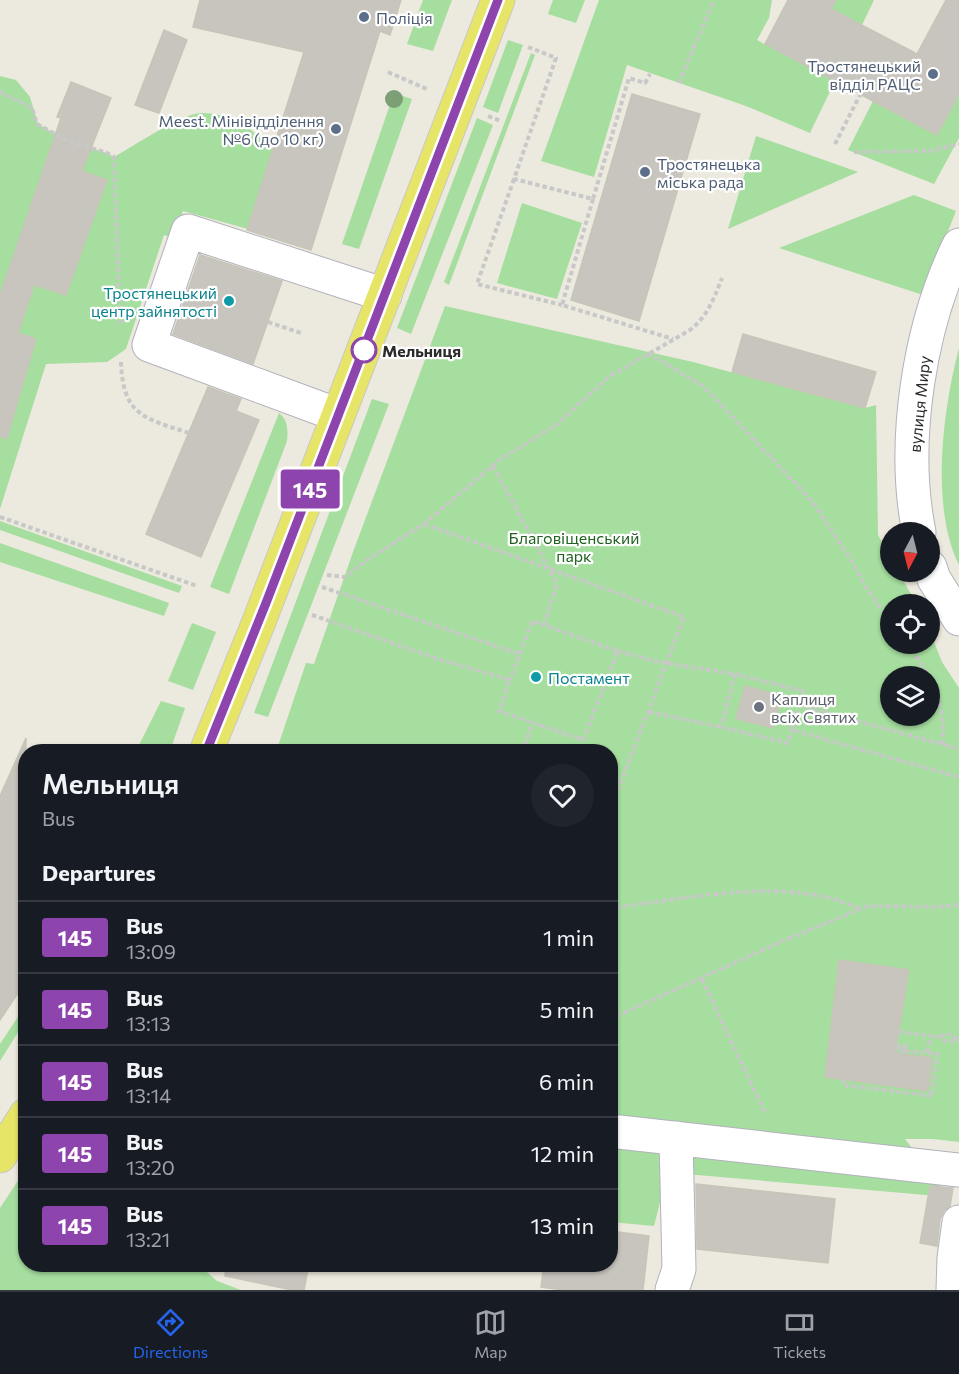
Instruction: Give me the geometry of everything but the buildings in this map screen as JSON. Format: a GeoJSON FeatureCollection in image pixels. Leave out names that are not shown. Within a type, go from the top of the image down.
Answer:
{"type":"FeatureCollection","features":[{"type":"Feature","properties":{"kind":"main road"},"geometry":{"type":"LineString","coordinates":[[209,744],[498,0]]}},
{"type":"Feature","properties":{"kind":"main road"},"geometry":{"type":"LineString","coordinates":[[0,1156],[18,1128]]}},
{"type":"Feature","properties":{"kind":"street"},"geometry":{"type":"LineString","coordinates":[[338,415],[149,345],[188,231],[385,295]]}},
{"type":"Feature","properties":{"kind":"street","name":"вулиця Миру"},"geometry":{"type":"LineString","coordinates":[[917,522],[912,486],[913,430],[919,371],[933,314],[959,245]]}},
{"type":"Feature","properties":{"kind":"street"},"geometry":{"type":"LineString","coordinates":[[936,582],[959,620]]}},
{"type":"Feature","properties":{"kind":"street"},"geometry":{"type":"LineString","coordinates":[[618,1132],[959,1170]]}},
{"type":"Feature","properties":{"kind":"street"},"geometry":{"type":"LineString","coordinates":[[672,1290],[680,1269],[677,1242],[676,1138]]}},
{"type":"Feature","properties":{"kind":"street"},"geometry":{"type":"LineString","coordinates":[[953,1290],[959,1222]]}},
{"type":"Feature","properties":{"kind":"path"},"geometry":{"type":"LineString","coordinates":[[679,83],[714,0]]}},
{"type":"Feature","properties":{"kind":"path"},"geometry":{"type":"LineString","coordinates":[[528,47],[556,58],[477,284],[561,305],[674,339]]}},
{"type":"Feature","properties":{"kind":"path"},"geometry":{"type":"LineString","coordinates":[[561,305],[629,78],[645,83],[650,74]]}},
{"type":"Feature","properties":{"kind":"path"},"geometry":{"type":"LineString","coordinates":[[0,92],[32,108],[38,124],[66,140],[114,157],[120,325]]}},
{"type":"Feature","properties":{"kind":"path"},"geometry":{"type":"LineString","coordinates":[[835,144],[861,94]]}},
{"type":"Feature","properties":{"kind":"path"},"geometry":{"type":"LineString","coordinates":[[854,152],[929,151],[959,144]]}},
{"type":"Feature","properties":{"kind":"path"},"geometry":{"type":"LineString","coordinates":[[514,179],[593,199]]}},
{"type":"Feature","properties":{"kind":"path"},"geometry":{"type":"LineString","coordinates":[[327,574],[345,577],[423,524],[493,466],[557,424],[610,376],[690,330],[702,320],[712,304],[722,278]]}},
{"type":"Feature","properties":{"kind":"path"},"geometry":{"type":"LineString","coordinates":[[268,322],[301,333]]}},
{"type":"Feature","properties":{"kind":"path"},"geometry":{"type":"LineString","coordinates":[[648,353],[703,386],[800,487],[813,502],[880,607]]}},
{"type":"Feature","properties":{"kind":"path"},"geometry":{"type":"LineString","coordinates":[[121,360],[122,384],[127,399],[138,411],[157,422],[189,433]]}},
{"type":"Feature","properties":{"kind":"path"},"geometry":{"type":"LineString","coordinates":[[493,466],[557,584],[544,625]]}},
{"type":"Feature","properties":{"kind":"path"},"geometry":{"type":"LineString","coordinates":[[0,517],[197,586]]}},
{"type":"Feature","properties":{"kind":"path"},"geometry":{"type":"LineString","coordinates":[[423,524],[684,617],[618,791]]}},
{"type":"Feature","properties":{"kind":"path"},"geometry":{"type":"LineString","coordinates":[[322,587],[519,654]]}},
{"type":"Feature","properties":{"kind":"path"},"geometry":{"type":"LineString","coordinates":[[312,615],[438,659],[510,680]]}},
{"type":"Feature","properties":{"kind":"path"},"geometry":{"type":"LineString","coordinates":[[618,651],[583,740],[499,711],[532,621],[618,651],[667,664],[735,674],[803,691],[788,743],[649,712]]}},
{"type":"Feature","properties":{"kind":"path"},"geometry":{"type":"LineString","coordinates":[[914,654],[931,678],[942,708],[942,744]]}},
{"type":"Feature","properties":{"kind":"path"},"geometry":{"type":"LineString","coordinates":[[721,727],[735,674]]}},
{"type":"Feature","properties":{"kind":"path"},"geometry":{"type":"LineString","coordinates":[[799,705],[959,749]]}},
{"type":"Feature","properties":{"kind":"path"},"geometry":{"type":"LineString","coordinates":[[525,744],[533,723]]}},
{"type":"Feature","properties":{"kind":"path"},"geometry":{"type":"LineString","coordinates":[[792,730],[959,777]]}},
{"type":"Feature","properties":{"kind":"path"},"geometry":{"type":"LineString","coordinates":[[618,907],[692,897],[780,891],[826,897],[862,909]]}},
{"type":"Feature","properties":{"kind":"path"},"geometry":{"type":"LineString","coordinates":[[618,1016],[785,940],[868,906],[959,905]]}},
{"type":"Feature","properties":{"kind":"path"},"geometry":{"type":"LineString","coordinates":[[702,979],[783,1151]]}},
{"type":"Feature","properties":{"kind":"path"},"geometry":{"type":"LineString","coordinates":[[899,1032],[940,1037],[944,1041],[951,1042],[958,1039]]}},
{"type":"Feature","properties":{"kind":"path"},"geometry":{"type":"LineString","coordinates":[[927,1053],[930,1036]]}},
{"type":"Feature","properties":{"kind":"path"},"geometry":{"type":"LineString","coordinates":[[844,1079],[843,1085],[932,1096],[937,1054],[906,1051],[905,1046],[902,1045],[897,1049]]}},
{"type":"Feature","properties":{"kind":"green space"},"geometry":{"type":"Polygon","coordinates":[[[423,0],[452,0],[433,51],[407,44],[423,0]]]}},
{"type":"Feature","properties":{"kind":"green space"},"geometry":{"type":"Polygon","coordinates":[[[553,0],[585,0],[576,23],[548,14],[553,0]]]}},
{"type":"Feature","properties":{"kind":"green space"},"geometry":{"type":"Polygon","coordinates":[[[599,0],[772,0],[769,18],[757,40],[835,81],[810,133],[746,106],[627,65],[594,177],[541,161],[599,0]]]}},
{"type":"Feature","properties":{"kind":"green space"},"geometry":{"type":"Polygon","coordinates":[[[836,0],[874,0],[862,25],[831,9],[836,0]]]}},
{"type":"Feature","properties":{"kind":"green space"},"geometry":{"type":"Polygon","coordinates":[[[508,40],[523,45],[498,113],[483,107],[508,40]]]}},
{"type":"Feature","properties":{"kind":"green space"},"geometry":{"type":"Polygon","coordinates":[[[531,53],[535,55],[449,285],[444,282],[531,53]]]}},
{"type":"Feature","properties":{"kind":"green space"},"geometry":{"type":"Polygon","coordinates":[[[0,76],[16,80],[30,97],[38,124],[66,140],[114,157],[170,124],[201,113],[222,116],[241,124],[273,150],[248,229],[183,211],[174,238],[164,235],[126,349],[107,362],[46,364],[0,509],[0,76]]]}},
{"type":"Feature","properties":{"kind":"green space"},"geometry":{"type":"Polygon","coordinates":[[[394,93],[412,99],[359,249],[342,244],[394,93]]]}},
{"type":"Feature","properties":{"kind":"green space"},"geometry":{"type":"Polygon","coordinates":[[[959,94],[959,138],[934,184],[848,150],[873,101],[937,135],[959,94]]]}},
{"type":"Feature","properties":{"kind":"green space"},"geometry":{"type":"Polygon","coordinates":[[[477,118],[493,125],[411,334],[397,328],[477,118]]]}},
{"type":"Feature","properties":{"kind":"green space"},"geometry":{"type":"Polygon","coordinates":[[[756,136],[858,172],[728,229],[756,136]]]}},
{"type":"Feature","properties":{"kind":"green space"},"geometry":{"type":"Polygon","coordinates":[[[914,195],[956,211],[923,295],[779,248],[914,195]]]}},
{"type":"Feature","properties":{"kind":"green space"},"geometry":{"type":"Polygon","coordinates":[[[522,203],[582,223],[557,299],[497,283],[522,203]]]}},
{"type":"Feature","properties":{"kind":"green space","name":"Благовіщенський парк"},"geometry":{"type":"Polygon","coordinates":[[[445,306],[693,362],[865,408],[876,405],[880,582],[904,582],[911,594],[880,594],[880,654],[939,654],[959,688],[959,1142],[905,1139],[949,1197],[697,1175],[667,1175],[654,1226],[618,1223],[618,744],[279,744],[306,663],[314,664],[353,552],[445,306]]]}},
{"type":"Feature","properties":{"kind":"green space"},"geometry":{"type":"Polygon","coordinates":[[[959,348],[959,565],[950,542],[945,515],[942,458],[948,399],[959,348]]]}},
{"type":"Feature","properties":{"kind":"green space"},"geometry":{"type":"Polygon","coordinates":[[[372,399],[389,404],[268,717],[254,713],[372,399]]]}},
{"type":"Feature","properties":{"kind":"green space"},"geometry":{"type":"Polygon","coordinates":[[[279,413],[287,425],[287,441],[229,594],[210,587],[279,413]]]}},
{"type":"Feature","properties":{"kind":"green space"},"geometry":{"type":"Polygon","coordinates":[[[0,521],[182,586],[179,593],[0,530],[0,521]]]}},
{"type":"Feature","properties":{"kind":"green space"},"geometry":{"type":"Polygon","coordinates":[[[0,543],[169,603],[164,616],[0,562],[0,543]]]}},
{"type":"Feature","properties":{"kind":"green space"},"geometry":{"type":"Polygon","coordinates":[[[192,623],[216,632],[193,690],[168,681],[192,623]]]}},
{"type":"Feature","properties":{"kind":"green space"},"geometry":{"type":"Polygon","coordinates":[[[161,701],[185,708],[172,744],[140,744],[161,701]]]}},
{"type":"Feature","properties":{"kind":"green space"},"geometry":{"type":"Polygon","coordinates":[[[18,1017],[18,1032],[0,1061],[0,1044],[18,1017]]]}},
{"type":"Feature","properties":{"kind":"green space"},"geometry":{"type":"Polygon","coordinates":[[[18,1181],[18,1272],[207,1272],[217,1281],[241,1290],[0,1290],[0,1208],[18,1181]]]}},
{"type":"Feature","properties":{"kind":"bus line","name":"145"},"geometry":{"type":"LineString","coordinates":[[209,744],[266,603],[498,0]]}},
{"type":"Feature","properties":{"kind":"place","name":"Поліція"},"geometry":{"type":"Point","coordinates":[364,17]}},
{"type":"Feature","properties":{"kind":"place","name":"Тростянецький відділ РАЦС"},"geometry":{"type":"Point","coordinates":[933,74]}},
{"type":"Feature","properties":{"kind":"place","name":"Meest. Мінівідділення №6 (до 10 кг)"},"geometry":{"type":"Point","coordinates":[336,129]}},
{"type":"Feature","properties":{"kind":"place","name":"Тростянецька міська рада"},"geometry":{"type":"Point","coordinates":[645,172]}},
{"type":"Feature","properties":{"kind":"place","name":"Тростянецький центр зайнятості"},"geometry":{"type":"Point","coordinates":[229,301]}},
{"type":"Feature","properties":{"kind":"place","name":"Мельниця"},"geometry":{"type":"Point","coordinates":[364,350]}},
{"type":"Feature","properties":{"kind":"place","name":"Постамент"},"geometry":{"type":"Point","coordinates":[536,677]}},
{"type":"Feature","properties":{"kind":"place","name":"Каплиця всіх Святих"},"geometry":{"type":"Point","coordinates":[759,707]}}]}
